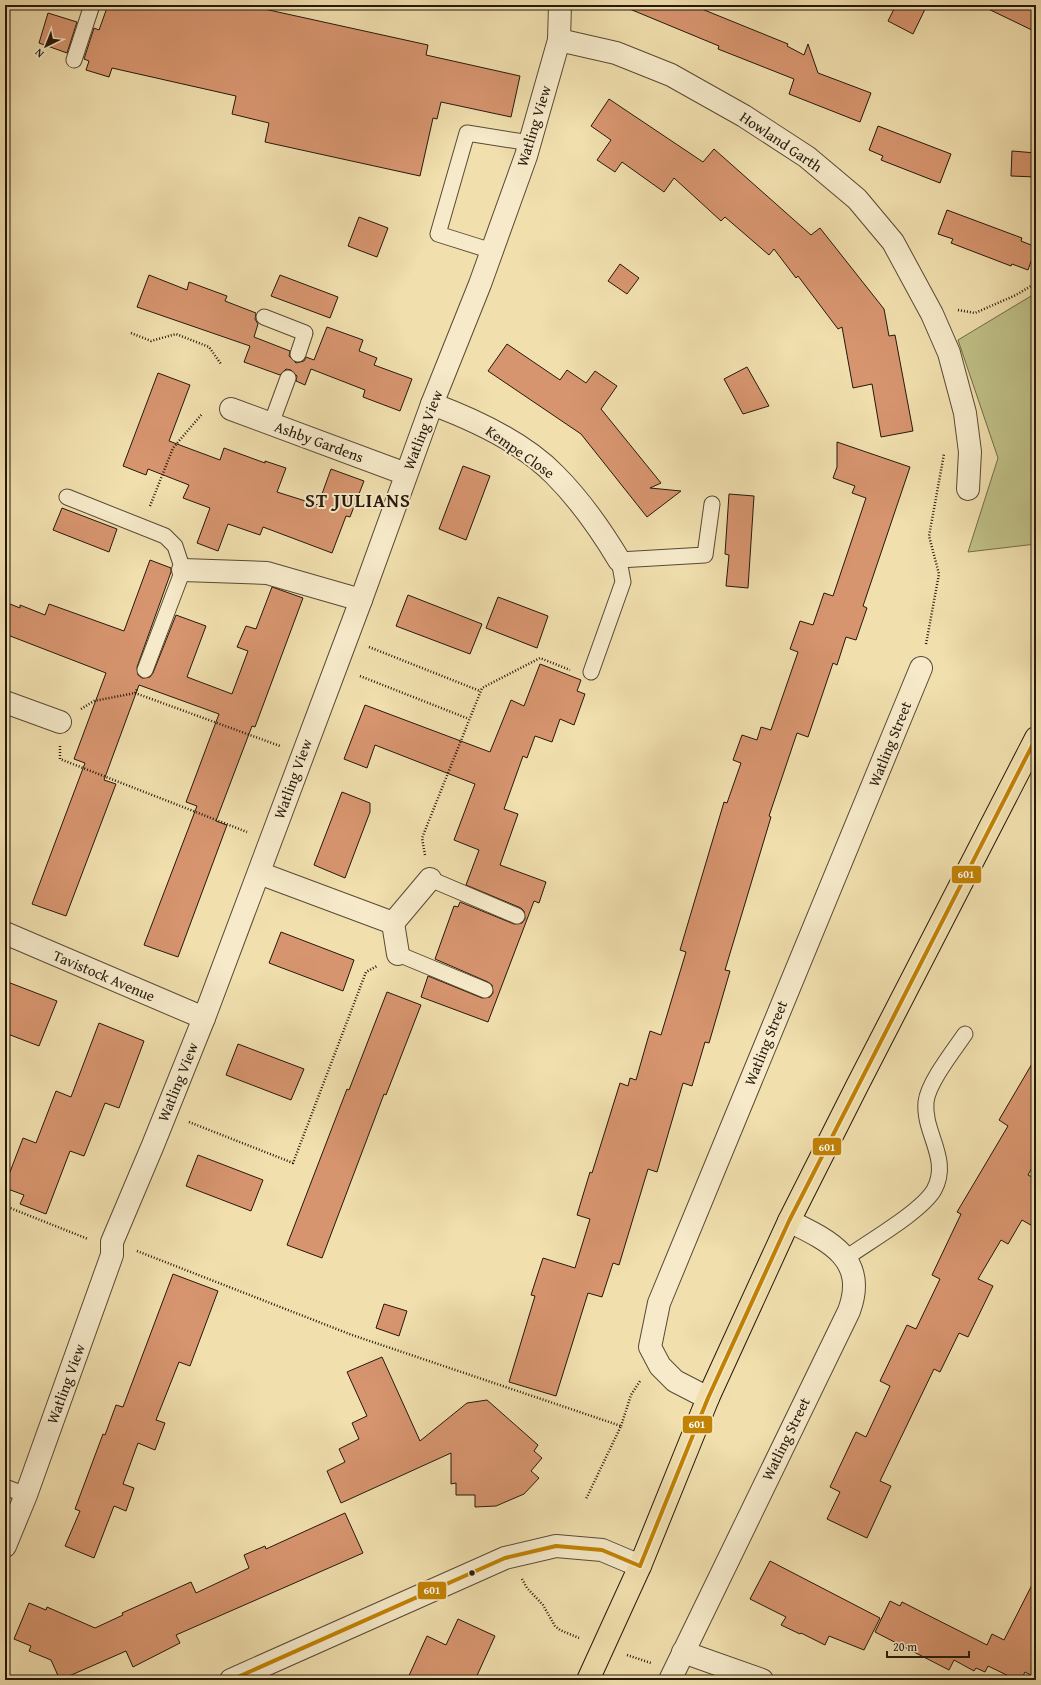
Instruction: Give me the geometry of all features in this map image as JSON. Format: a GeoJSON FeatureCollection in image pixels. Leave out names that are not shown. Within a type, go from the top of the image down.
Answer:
{"type":"FeatureCollection","features":[{"type":"Feature","properties":{"kind":"main road"},"geometry":{"type":"LineString","coordinates":[[588,1680],[640,1566],[708,1398],[789,1221],[860,1079],[1036,738]]}},
{"type":"Feature","properties":{"kind":"street","name":"Watling View"},"geometry":{"type":"LineString","coordinates":[[5,1546],[26,1495],[112,1255],[112,1242],[204,1018],[347,638],[432,404],[492,251],[530,142],[559,40],[560,5]]}},
{"type":"Feature","properties":{"kind":"street","name":"Howland Garth"},"geometry":{"type":"LineString","coordinates":[[559,40],[616,53],[670,75],[744,116],[807,157],[857,199],[893,242],[932,314],[950,353],[965,413],[970,452],[968,489]]}},
{"type":"Feature","properties":{"kind":"street","name":"Kempe Close"},"geometry":{"type":"LineString","coordinates":[[432,404],[489,428],[526,452],[555,474],[602,531],[620,560]]}},
{"type":"Feature","properties":{"kind":"street","name":"Ashby Gardens"},"geometry":{"type":"LineString","coordinates":[[231,409],[406,474]]}},
{"type":"Feature","properties":{"kind":"street"},"geometry":{"type":"LineString","coordinates":[[183,570],[267,573],[361,600]]}},
{"type":"Feature","properties":{"kind":"street","name":"Watling Street"},"geometry":{"type":"LineString","coordinates":[[708,1398],[675,1381],[660,1366],[655,1357],[650,1347],[659,1303],[921,668]]}},
{"type":"Feature","properties":{"kind":"street"},"geometry":{"type":"LineString","coordinates":[[10,703],[60,722]]}},
{"type":"Feature","properties":{"kind":"street"},"geometry":{"type":"LineString","coordinates":[[259,873],[393,923]]}},
{"type":"Feature","properties":{"kind":"street"},"geometry":{"type":"LineString","coordinates":[[398,954],[393,923],[430,879]]}},
{"type":"Feature","properties":{"kind":"street","name":"Tavistock Avenue"},"geometry":{"type":"LineString","coordinates":[[5,934],[204,1018]]}},
{"type":"Feature","properties":{"kind":"street","name":"Watling Street"},"geometry":{"type":"LineString","coordinates":[[670,1680],[849,1311],[854,1296],[852,1271],[846,1258],[832,1243],[789,1221]]}},
{"type":"Feature","properties":{"kind":"street"},"geometry":{"type":"LineString","coordinates":[[231,1680],[505,1558],[556,1546],[602,1550],[640,1566]]}},
{"type":"Feature","properties":{"kind":"street"},"geometry":{"type":"LineString","coordinates":[[683,1652],[762,1680]]}},
{"type":"Feature","properties":{"kind":"lane"},"geometry":{"type":"LineString","coordinates":[[74,60],[92,5]]}},
{"type":"Feature","properties":{"kind":"lane"},"geometry":{"type":"LineString","coordinates":[[492,251],[438,234],[467,133],[530,142]]}},
{"type":"Feature","properties":{"kind":"lane"},"geometry":{"type":"LineString","coordinates":[[264,316],[305,333],[298,354]]}},
{"type":"Feature","properties":{"kind":"lane"},"geometry":{"type":"LineString","coordinates":[[271,424],[288,378]]}},
{"type":"Feature","properties":{"kind":"lane"},"geometry":{"type":"LineString","coordinates":[[67,497],[165,536],[175,546],[183,570],[145,670]]}},
{"type":"Feature","properties":{"kind":"lane"},"geometry":{"type":"LineString","coordinates":[[591,672],[623,582],[620,560],[705,555],[712,504]]}},
{"type":"Feature","properties":{"kind":"lane"},"geometry":{"type":"LineString","coordinates":[[430,879],[517,916]]}},
{"type":"Feature","properties":{"kind":"lane"},"geometry":{"type":"LineString","coordinates":[[398,954],[485,990]]}},
{"type":"Feature","properties":{"kind":"lane"},"geometry":{"type":"LineString","coordinates":[[846,1258],[921,1206],[934,1190],[940,1175],[940,1162],[927,1123],[926,1101],[937,1077],[965,1034]]}},
{"type":"Feature","properties":{"kind":"lane"},"geometry":{"type":"LineString","coordinates":[[5,1487],[26,1495]]}},
{"type":"Feature","properties":{"kind":"path"},"geometry":{"type":"LineString","coordinates":[[932,314],[956,310],[975,313],[1016,295],[1036,283]]}},
{"type":"Feature","properties":{"kind":"path"},"geometry":{"type":"LineString","coordinates":[[131,333],[151,341],[176,334],[209,347],[221,364]]}},
{"type":"Feature","properties":{"kind":"path"},"geometry":{"type":"LineString","coordinates":[[142,527],[173,448],[202,414]]}},
{"type":"Feature","properties":{"kind":"path"},"geometry":{"type":"LineString","coordinates":[[921,668],[939,574],[929,536],[943,454],[970,452]]}},
{"type":"Feature","properties":{"kind":"path"},"geometry":{"type":"LineString","coordinates":[[347,638],[480,691]]}},
{"type":"Feature","properties":{"kind":"path"},"geometry":{"type":"LineString","coordinates":[[430,879],[422,838],[482,688],[540,658],[588,677],[591,672]]}},
{"type":"Feature","properties":{"kind":"path"},"geometry":{"type":"LineString","coordinates":[[336,666],[469,719]]}},
{"type":"Feature","properties":{"kind":"path"},"geometry":{"type":"LineString","coordinates":[[135,693],[145,670]]}},
{"type":"Feature","properties":{"kind":"path"},"geometry":{"type":"LineString","coordinates":[[271,841],[60,759],[60,722],[94,701],[135,693],[303,754]]}},
{"type":"Feature","properties":{"kind":"path"},"geometry":{"type":"LineString","coordinates":[[166,1113],[293,1163],[366,972],[398,954]]}},
{"type":"Feature","properties":{"kind":"path"},"geometry":{"type":"LineString","coordinates":[[5,1206],[89,1239]]}},
{"type":"Feature","properties":{"kind":"path"},"geometry":{"type":"LineString","coordinates":[[134,1250],[352,1335],[621,1426]]}},
{"type":"Feature","properties":{"kind":"path"},"geometry":{"type":"LineString","coordinates":[[586,1500],[621,1426],[631,1395],[655,1357]]}},
{"type":"Feature","properties":{"kind":"path"},"geometry":{"type":"LineString","coordinates":[[527,1588],[543,1605],[554,1626],[560,1630],[584,1639]]}},
{"type":"Feature","properties":{"kind":"green space"},"geometry":{"type":"Polygon","coordinates":[[[1036,293],[1036,544],[968,552],[998,458],[958,340],[1036,293]]]}},
{"type":"Feature","properties":{"kind":"building"},"geometry":{"type":"Polygon","coordinates":[[[108,5],[246,5],[428,45],[426,55],[520,76],[511,117],[441,102],[437,119],[433,118],[420,176],[265,142],[269,123],[232,114],[236,96],[112,68],[109,77],[86,70],[89,61],[84,59],[94,28],[99,30],[108,5]]]}},
{"type":"Feature","properties":{"kind":"building"},"geometry":{"type":"Polygon","coordinates":[[[620,5],[692,5],[788,44],[787,46],[804,55],[808,44],[818,73],[871,93],[860,122],[789,94],[794,79],[718,49],[719,46],[620,5]]]}},
{"type":"Feature","properties":{"kind":"building"},"geometry":{"type":"Polygon","coordinates":[[[896,5],[927,5],[913,34],[888,21],[896,5]]]}},
{"type":"Feature","properties":{"kind":"building"},"geometry":{"type":"Polygon","coordinates":[[[980,5],[1036,5],[1036,32],[980,5]]]}},
{"type":"Feature","properties":{"kind":"building"},"geometry":{"type":"Polygon","coordinates":[[[48,13],[77,22],[67,53],[39,43],[48,13]]]}},
{"type":"Feature","properties":{"kind":"building"},"geometry":{"type":"Polygon","coordinates":[[[609,99],[703,162],[714,149],[811,235],[820,228],[884,309],[889,336],[895,335],[913,431],[881,437],[872,384],[853,388],[842,327],[838,329],[798,276],[796,278],[774,249],[769,255],[725,217],[721,221],[674,178],[664,192],[622,162],[615,172],[597,160],[611,140],[591,126],[609,99]]]}},
{"type":"Feature","properties":{"kind":"building"},"geometry":{"type":"Polygon","coordinates":[[[878,126],[951,154],[940,183],[881,160],[883,156],[869,150],[878,126]]]}},
{"type":"Feature","properties":{"kind":"building"},"geometry":{"type":"Polygon","coordinates":[[[1012,151],[1036,153],[1036,177],[1011,176],[1012,151]]]}},
{"type":"Feature","properties":{"kind":"building"},"geometry":{"type":"Polygon","coordinates":[[[947,210],[1022,238],[1021,241],[1036,247],[1028,270],[1012,264],[1011,266],[951,243],[953,239],[938,234],[947,210]]]}},
{"type":"Feature","properties":{"kind":"building"},"geometry":{"type":"Polygon","coordinates":[[[359,217],[388,228],[377,257],[348,246],[359,217]]]}},
{"type":"Feature","properties":{"kind":"building"},"geometry":{"type":"Polygon","coordinates":[[[620,264],[639,278],[627,294],[608,281],[620,264]]]}},
{"type":"Feature","properties":{"kind":"building"},"geometry":{"type":"Polygon","coordinates":[[[149,275],[187,290],[189,282],[227,296],[225,301],[256,313],[255,319],[258,324],[254,337],[290,351],[289,356],[296,363],[304,361],[306,357],[314,360],[327,327],[363,340],[359,351],[377,358],[374,365],[412,379],[400,411],[363,397],[365,390],[311,369],[305,385],[296,381],[297,376],[291,370],[286,369],[280,375],[244,362],[250,346],[137,307],[149,275]]]}},
{"type":"Feature","properties":{"kind":"building"},"geometry":{"type":"Polygon","coordinates":[[[280,275],[338,297],[330,318],[271,296],[280,275]]]}},
{"type":"Feature","properties":{"kind":"building"},"geometry":{"type":"Polygon","coordinates":[[[507,344],[560,380],[567,370],[586,383],[595,371],[617,386],[601,409],[661,483],[650,488],[681,491],[647,517],[581,434],[488,371],[507,344]]]}},
{"type":"Feature","properties":{"kind":"building"},"geometry":{"type":"Polygon","coordinates":[[[747,367],[769,406],[743,414],[724,379],[747,367]]]}},
{"type":"Feature","properties":{"kind":"building"},"geometry":{"type":"Polygon","coordinates":[[[158,373],[190,385],[169,441],[220,460],[224,448],[265,463],[265,461],[286,468],[277,492],[318,505],[331,469],[364,481],[350,517],[346,516],[332,553],[263,527],[260,535],[228,524],[218,551],[197,543],[210,508],[183,498],[189,485],[148,469],[146,475],[123,466],[158,373]]]}},
{"type":"Feature","properties":{"kind":"building"},"geometry":{"type":"Polygon","coordinates":[[[837,442],[910,467],[863,606],[867,608],[856,640],[846,637],[837,665],[833,663],[808,737],[797,733],[769,816],[771,817],[725,970],[730,971],[709,1043],[705,1042],[692,1086],[683,1083],[657,1172],[648,1169],[619,1265],[613,1263],[602,1297],[588,1293],[556,1396],[509,1382],[535,1296],[531,1295],[543,1258],[575,1268],[590,1219],[577,1215],[590,1172],[592,1173],[620,1083],[628,1086],[630,1078],[636,1080],[650,1031],[661,1035],[686,952],[680,950],[724,802],[727,803],[741,763],[733,760],[742,735],[757,740],[761,727],[771,730],[798,652],[790,649],[800,621],[813,625],[824,593],[833,596],[866,498],[852,493],[855,486],[833,478],[837,467],[837,442]]]}},
{"type":"Feature","properties":{"kind":"building"},"geometry":{"type":"Polygon","coordinates":[[[463,466],[490,476],[466,540],[439,529],[463,466]]]}},
{"type":"Feature","properties":{"kind":"building"},"geometry":{"type":"Polygon","coordinates":[[[729,494],[754,496],[748,588],[726,586],[729,555],[725,554],[729,494]]]}},
{"type":"Feature","properties":{"kind":"building"},"geometry":{"type":"Polygon","coordinates":[[[62,508],[117,529],[109,552],[53,530],[62,508]]]}},
{"type":"Feature","properties":{"kind":"building"},"geometry":{"type":"Polygon","coordinates":[[[150,560],[171,568],[171,572],[137,667],[138,675],[142,678],[150,677],[153,673],[176,615],[206,626],[187,677],[232,694],[248,651],[237,647],[246,626],[256,629],[272,587],[303,598],[255,727],[252,726],[216,821],[227,825],[178,957],[144,945],[197,806],[186,802],[219,714],[139,685],[104,780],[116,784],[66,916],[32,904],[85,763],[74,759],[106,673],[5,634],[5,602],[20,608],[20,605],[45,615],[49,604],[124,631],[150,560]]]}},
{"type":"Feature","properties":{"kind":"building"},"geometry":{"type":"Polygon","coordinates":[[[408,595],[482,624],[470,654],[396,626],[408,595]]]}},
{"type":"Feature","properties":{"kind":"building"},"geometry":{"type":"Polygon","coordinates":[[[498,597],[548,616],[537,648],[486,628],[498,597]]]}},
{"type":"Feature","properties":{"kind":"building"},"geometry":{"type":"Polygon","coordinates":[[[540,664],[581,680],[577,691],[585,694],[574,725],[560,719],[552,742],[535,736],[527,758],[523,756],[504,809],[518,814],[500,865],[546,882],[539,903],[534,901],[488,1022],[421,997],[428,976],[482,998],[490,997],[493,993],[492,985],[488,982],[435,959],[454,906],[458,907],[460,902],[514,924],[522,923],[525,919],[524,911],[521,908],[466,885],[479,850],[454,840],[475,784],[375,745],[367,768],[344,759],[365,705],[490,752],[511,700],[524,706],[540,664]]]}},
{"type":"Feature","properties":{"kind":"building"},"geometry":{"type":"Polygon","coordinates":[[[342,792],[370,803],[370,812],[345,878],[314,865],[342,792]]]}},
{"type":"Feature","properties":{"kind":"building"},"geometry":{"type":"Polygon","coordinates":[[[281,932],[354,960],[343,991],[269,963],[281,932]]]}},
{"type":"Feature","properties":{"kind":"building"},"geometry":{"type":"Polygon","coordinates":[[[5,981],[57,1001],[39,1046],[5,1033],[5,981]]]}},
{"type":"Feature","properties":{"kind":"building"},"geometry":{"type":"Polygon","coordinates":[[[387,992],[421,1005],[386,1095],[384,1094],[322,1258],[287,1245],[347,1089],[349,1090],[387,992]]]}},
{"type":"Feature","properties":{"kind":"building"},"geometry":{"type":"Polygon","coordinates":[[[99,1023],[144,1041],[119,1108],[105,1103],[84,1156],[70,1151],[46,1214],[20,1204],[24,1195],[5,1188],[5,1185],[23,1138],[36,1143],[56,1091],[71,1097],[99,1023]]]}},
{"type":"Feature","properties":{"kind":"building"},"geometry":{"type":"Polygon","coordinates":[[[238,1044],[304,1069],[291,1100],[226,1075],[238,1044]]]}},
{"type":"Feature","properties":{"kind":"building"},"geometry":{"type":"Polygon","coordinates":[[[1036,1057],[1036,1160],[1028,1175],[1036,1179],[1036,1228],[1022,1220],[1008,1244],[1001,1240],[978,1279],[993,1286],[968,1337],[959,1333],[940,1372],[934,1369],[880,1481],[891,1486],[867,1538],[827,1519],[840,1492],[830,1487],[856,1432],[866,1437],[890,1386],[880,1381],[907,1325],[916,1329],[940,1279],[932,1275],[961,1214],[957,1212],[1008,1126],[999,1120],[1036,1057]]]}},
{"type":"Feature","properties":{"kind":"building"},"geometry":{"type":"Polygon","coordinates":[[[198,1155],[263,1180],[251,1211],[186,1186],[198,1155]]]}},
{"type":"Feature","properties":{"kind":"building"},"geometry":{"type":"Polygon","coordinates":[[[173,1274],[218,1291],[190,1366],[179,1362],[156,1420],[165,1423],[155,1450],[138,1443],[123,1484],[134,1488],[126,1511],[114,1506],[94,1558],[65,1546],[80,1511],[75,1509],[103,1434],[105,1435],[116,1405],[123,1407],[173,1274]]]}},
{"type":"Feature","properties":{"kind":"building"},"geometry":{"type":"Polygon","coordinates":[[[384,1304],[407,1311],[399,1336],[376,1328],[384,1304]]]}},
{"type":"Feature","properties":{"kind":"building"},"geometry":{"type":"Polygon","coordinates":[[[382,1357],[420,1441],[467,1403],[487,1400],[538,1445],[534,1451],[542,1458],[531,1471],[539,1478],[524,1494],[496,1506],[475,1507],[475,1495],[456,1495],[456,1483],[451,1484],[451,1453],[341,1503],[327,1471],[345,1462],[339,1449],[359,1439],[352,1423],[367,1416],[347,1372],[382,1357]]]}},
{"type":"Feature","properties":{"kind":"building"},"geometry":{"type":"Polygon","coordinates":[[[345,1513],[363,1553],[176,1635],[180,1643],[133,1667],[126,1651],[60,1680],[51,1660],[29,1651],[31,1646],[14,1639],[29,1603],[46,1610],[47,1607],[95,1628],[123,1615],[122,1613],[191,1582],[196,1593],[249,1568],[244,1555],[265,1546],[266,1549],[345,1513]]]}},
{"type":"Feature","properties":{"kind":"building"},"geometry":{"type":"Polygon","coordinates":[[[770,1561],[880,1618],[864,1650],[829,1636],[825,1645],[801,1633],[800,1634],[781,1625],[786,1617],[750,1599],[770,1561]]]}},
{"type":"Feature","properties":{"kind":"building"},"geometry":{"type":"Polygon","coordinates":[[[1036,1577],[1036,1678],[1025,1672],[1021,1680],[1017,1680],[988,1666],[985,1672],[976,1668],[974,1671],[954,1660],[949,1670],[875,1632],[890,1601],[900,1606],[902,1602],[987,1645],[992,1634],[1004,1640],[1036,1577]]]}},
{"type":"Feature","properties":{"kind":"building"},"geometry":{"type":"Polygon","coordinates":[[[458,1619],[495,1636],[475,1680],[407,1680],[427,1636],[446,1645],[458,1619]]]}},
{"type":"Feature","properties":{"kind":"transit line","name":"601"},"geometry":{"type":"LineString","coordinates":[[640,1566],[708,1398],[789,1221],[1036,738]]}},
{"type":"Feature","properties":{"kind":"transit line","name":"601"},"geometry":{"type":"LineString","coordinates":[[231,1680],[505,1558],[556,1546],[602,1550],[640,1566]]}},
{"type":"Feature","properties":{"kind":"district","name":"ST JULIANS"},"geometry":{"type":"Point","coordinates":[358,500]}}]}
